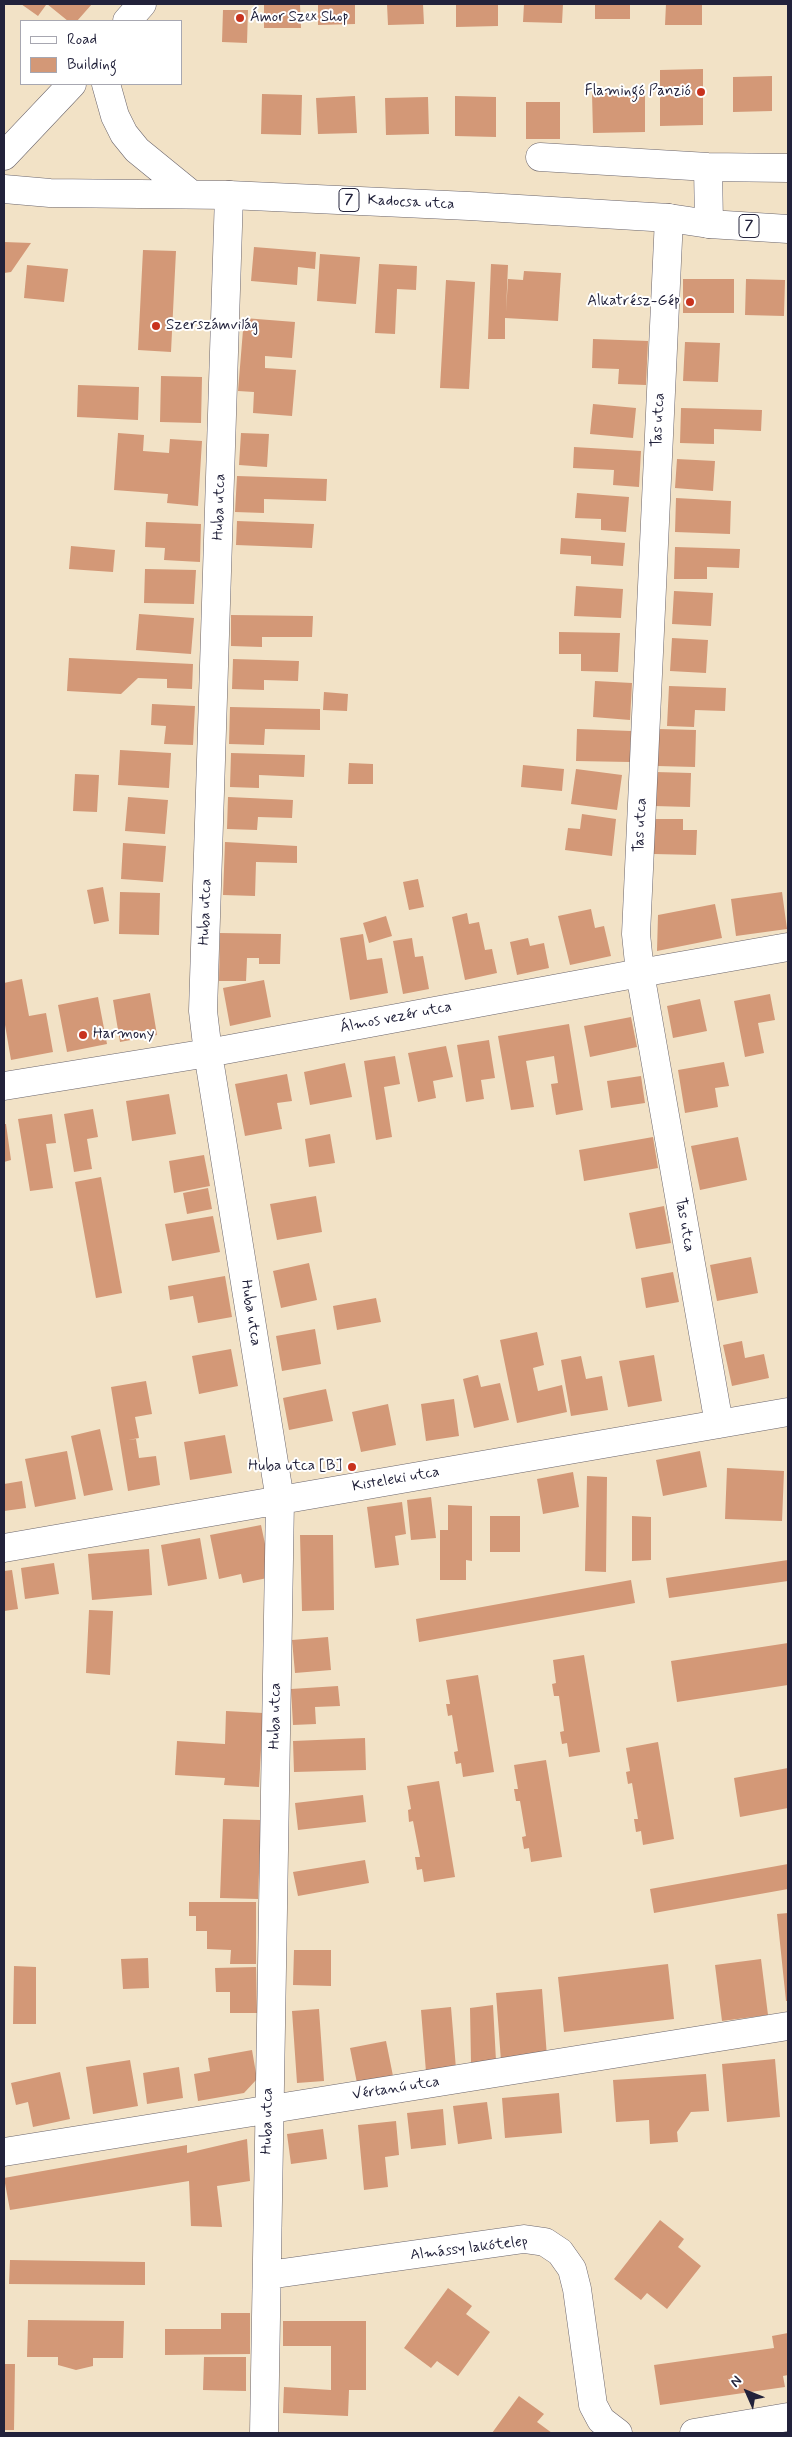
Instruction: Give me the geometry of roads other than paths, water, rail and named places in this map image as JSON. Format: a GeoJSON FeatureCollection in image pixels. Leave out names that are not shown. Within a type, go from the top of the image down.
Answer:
{"type":"FeatureCollection","features":[{"type":"Feature","properties":{"kind":"street"},"geometry":{"type":"LineString","coordinates":[[129,20],[142,4]]}},
{"type":"Feature","properties":{"kind":"street"},"geometry":{"type":"LineString","coordinates":[[4,156],[71,85]]}},
{"type":"Feature","properties":{"kind":"street"},"geometry":{"type":"LineString","coordinates":[[106,85],[115,116],[124,134],[137,150],[191,194]]}},
{"type":"Feature","properties":{"kind":"street"},"geometry":{"type":"LineString","coordinates":[[540,157],[708,167],[788,168]]}},
{"type":"Feature","properties":{"kind":"street"},"geometry":{"type":"LineString","coordinates":[[708,167],[709,224]]}},
{"type":"Feature","properties":{"kind":"street","name":"Kadocsa utca"},"geometry":{"type":"LineString","coordinates":[[4,189],[50,193],[229,195],[669,218],[709,224],[788,229]]}},
{"type":"Feature","properties":{"kind":"street","name":"Huba utca"},"geometry":{"type":"LineString","coordinates":[[229,195],[203,1010],[208,1053],[280,1500],[268,2109],[268,2275],[264,2433]]}},
{"type":"Feature","properties":{"kind":"street","name":"Tas utca"},"geometry":{"type":"LineString","coordinates":[[669,218],[637,924],[640,972],[719,1424]]}},
{"type":"Feature","properties":{"kind":"street","name":"Álmos vezér utca"},"geometry":{"type":"LineString","coordinates":[[4,1086],[208,1053],[640,972],[788,948]]}},
{"type":"Feature","properties":{"kind":"street","name":"Kisteleki utca"},"geometry":{"type":"LineString","coordinates":[[4,1548],[788,1412]]}},
{"type":"Feature","properties":{"kind":"street","name":"Vértanú utca"},"geometry":{"type":"LineString","coordinates":[[4,2152],[788,2026]]}},
{"type":"Feature","properties":{"kind":"street","name":"Almássy lakótelep"},"geometry":{"type":"LineString","coordinates":[[268,2275],[524,2239],[545,2242],[560,2252],[572,2269],[577,2289],[592,2404],[601,2420],[618,2433]]}},
{"type":"Feature","properties":{"kind":"street"},"geometry":{"type":"LineString","coordinates":[[694,2433],[788,2417]]}},
{"type":"Feature","properties":{"kind":"place","name":"Ámor Szex Shop"},"geometry":{"type":"Point","coordinates":[240,18]}},
{"type":"Feature","properties":{"kind":"place","name":"Flamingó Panzió"},"geometry":{"type":"Point","coordinates":[701,92]}},
{"type":"Feature","properties":{"kind":"place","name":"Alkatrész-Gép"},"geometry":{"type":"Point","coordinates":[690,302]}},
{"type":"Feature","properties":{"kind":"place","name":"Szerszámvilág"},"geometry":{"type":"Point","coordinates":[156,326]}},
{"type":"Feature","properties":{"kind":"place","name":"Harmony"},"geometry":{"type":"Point","coordinates":[83,1035]}},
{"type":"Feature","properties":{"kind":"place","name":"Huba utca [B]"},"geometry":{"type":"Point","coordinates":[352,1467]}}]}
